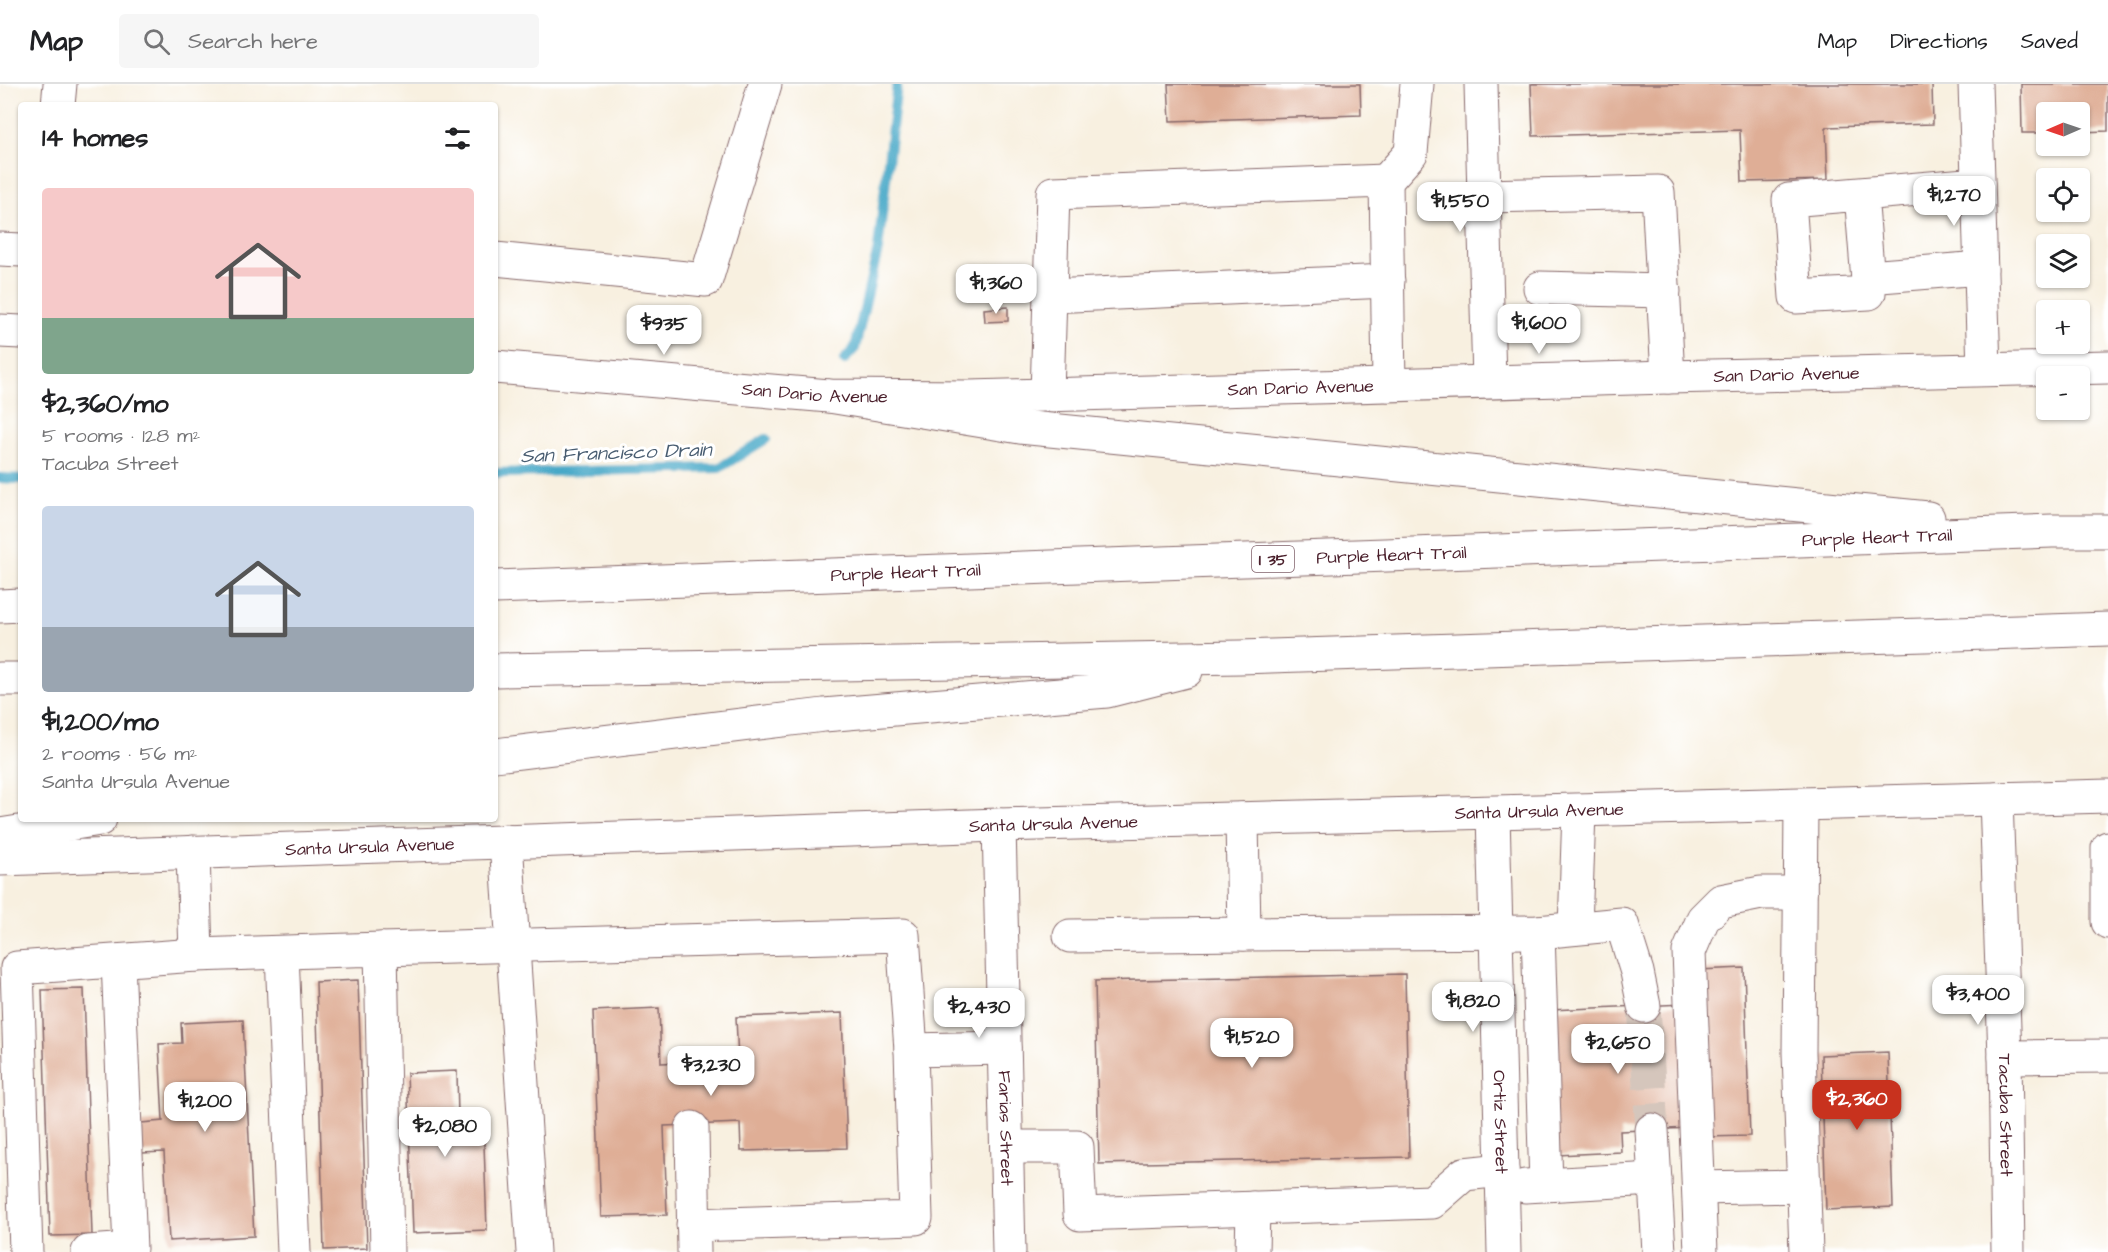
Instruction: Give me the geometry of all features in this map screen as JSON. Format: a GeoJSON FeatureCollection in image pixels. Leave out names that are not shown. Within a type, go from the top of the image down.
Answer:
{"type":"FeatureCollection","features":[{"type":"Feature","properties":{"kind":"main road"},"geometry":{"type":"LineString","coordinates":[[58,102],[60,84]]}},
{"type":"Feature","properties":{"kind":"main road"},"geometry":{"type":"LineString","coordinates":[[498,259],[706,280],[765,84]]}},
{"type":"Feature","properties":{"kind":"main road"},"geometry":{"type":"LineString","coordinates":[[1389,384],[1386,181],[1411,153],[1417,84]]}},
{"type":"Feature","properties":{"kind":"main road"},"geometry":{"type":"LineString","coordinates":[[1481,84],[1489,381]]}},
{"type":"Feature","properties":{"kind":"main road"},"geometry":{"type":"LineString","coordinates":[[1975,84],[1984,369]]}},
{"type":"Feature","properties":{"kind":"main road"},"geometry":{"type":"LineString","coordinates":[[1047,394],[1053,193],[1386,181]]}},
{"type":"Feature","properties":{"kind":"main road"},"geometry":{"type":"LineString","coordinates":[[1861,194],[1869,293],[1796,297],[1788,200],[1978,184]]}},
{"type":"Feature","properties":{"kind":"main road"},"geometry":{"type":"LineString","coordinates":[[1484,196],[1658,192],[1668,377]]}},
{"type":"Feature","properties":{"kind":"main road"},"geometry":{"type":"LineString","coordinates":[[0,249],[18,250]]}},
{"type":"Feature","properties":{"kind":"main road"},"geometry":{"type":"LineString","coordinates":[[1868,277],[1981,268]]}},
{"type":"Feature","properties":{"kind":"main road"},"geometry":{"type":"LineString","coordinates":[[1050,296],[1388,281]]}},
{"type":"Feature","properties":{"kind":"main road"},"geometry":{"type":"LineString","coordinates":[[1540,288],[1664,291]]}},
{"type":"Feature","properties":{"kind":"main road"},"geometry":{"type":"LineString","coordinates":[[0,331],[18,332]]}},
{"type":"Feature","properties":{"kind":"main road","name":"San Dario Avenue"},"geometry":{"type":"LineString","coordinates":[[498,367],[829,396],[970,397],[1489,381],[2108,367]]}},
{"type":"Feature","properties":{"kind":"main road"},"geometry":{"type":"LineString","coordinates":[[829,396],[1020,427],[2052,531]]}},
{"type":"Feature","properties":{"kind":"main road","name":"Purple Heart Trail"},"geometry":{"type":"LineString","coordinates":[[498,587],[2052,531],[2108,531]]}},
{"type":"Feature","properties":{"kind":"main road"},"geometry":{"type":"LineString","coordinates":[[0,606],[18,605]]}},
{"type":"Feature","properties":{"kind":"main road"},"geometry":{"type":"LineString","coordinates":[[498,670],[1240,657],[2108,629]]}},
{"type":"Feature","properties":{"kind":"main road"},"geometry":{"type":"LineString","coordinates":[[498,755],[824,715],[1107,691],[1240,657]]}},
{"type":"Feature","properties":{"kind":"main road"},"geometry":{"type":"LineString","coordinates":[[0,679],[18,679]]}},
{"type":"Feature","properties":{"kind":"main road","name":"Santa Ursula Avenue"},"geometry":{"type":"LineString","coordinates":[[0,859],[999,825],[2108,796]]}},
{"type":"Feature","properties":{"kind":"main road","name":"Tacuba Street"},"geometry":{"type":"LineString","coordinates":[[1996,799],[2005,1057],[2008,1252]]}},
{"type":"Feature","properties":{"kind":"main road"},"geometry":{"type":"LineString","coordinates":[[1801,805],[1799,1053],[1806,1252]]}},
{"type":"Feature","properties":{"kind":"main road"},"geometry":{"type":"LineString","coordinates":[[1575,928],[1579,810]]}},
{"type":"Feature","properties":{"kind":"main road","name":"Ortiz Street"},"geometry":{"type":"LineString","coordinates":[[1492,813],[1504,1252]]}},
{"type":"Feature","properties":{"kind":"main road"},"geometry":{"type":"LineString","coordinates":[[1242,819],[1244,934]]}},
{"type":"Feature","properties":{"kind":"main road"},"geometry":{"type":"LineString","coordinates":[[0,835],[81,822]]}},
{"type":"Feature","properties":{"kind":"main road","name":"Farias Street"},"geometry":{"type":"LineString","coordinates":[[999,825],[1009,1252]]}},
{"type":"Feature","properties":{"kind":"main road"},"geometry":{"type":"LineString","coordinates":[[506,841],[533,1252]]}},
{"type":"Feature","properties":{"kind":"main road"},"geometry":{"type":"LineString","coordinates":[[2108,848],[2108,922]]}},
{"type":"Feature","properties":{"kind":"main road"},"geometry":{"type":"LineString","coordinates":[[193,852],[196,955]]}},
{"type":"Feature","properties":{"kind":"main road"},"geometry":{"type":"LineString","coordinates":[[1701,1252],[1689,952],[1703,919],[1721,901],[1761,893],[1800,893]]}},
{"type":"Feature","properties":{"kind":"main road"},"geometry":{"type":"LineString","coordinates":[[1070,936],[1538,932],[1622,924],[1637,972],[1644,1006]]}},
{"type":"Feature","properties":{"kind":"main road"},"geometry":{"type":"LineString","coordinates":[[1538,932],[1546,1185]]}},
{"type":"Feature","properties":{"kind":"main road"},"geometry":{"type":"LineString","coordinates":[[26,1252],[17,968],[196,955],[903,935],[911,1050],[916,1218],[694,1238],[692,1128]]}},
{"type":"Feature","properties":{"kind":"main road"},"geometry":{"type":"LineString","coordinates":[[381,949],[387,1252]]}},
{"type":"Feature","properties":{"kind":"main road"},"geometry":{"type":"LineString","coordinates":[[282,953],[294,1252]]}},
{"type":"Feature","properties":{"kind":"main road"},"geometry":{"type":"LineString","coordinates":[[88,1252],[130,1248],[118,961]]}},
{"type":"Feature","properties":{"kind":"main road"},"geometry":{"type":"LineString","coordinates":[[911,1050],[1005,1048]]}},
{"type":"Feature","properties":{"kind":"main road"},"geometry":{"type":"LineString","coordinates":[[2005,1057],[2108,1056]]}},
{"type":"Feature","properties":{"kind":"main road"},"geometry":{"type":"LineString","coordinates":[[1652,1130],[1659,1252]]}},
{"type":"Feature","properties":{"kind":"main road"},"geometry":{"type":"LineString","coordinates":[[1007,1147],[1077,1147],[1080,1214],[1432,1202],[1464,1174],[1546,1185],[1655,1179]]}},
{"type":"Feature","properties":{"kind":"main road"},"geometry":{"type":"LineString","coordinates":[[1699,1188],[1804,1186]]}},
{"type":"Feature","properties":{"kind":"main road"},"geometry":{"type":"LineString","coordinates":[[1252,1252],[1253,1208]]}},
{"type":"Feature","properties":{"kind":"building"},"geometry":{"type":"Polygon","coordinates":[[[1168,84],[1360,84],[1361,115],[1170,121],[1168,84]]]}},
{"type":"Feature","properties":{"kind":"building"},"geometry":{"type":"Polygon","coordinates":[[[1531,84],[1932,84],[1933,124],[1826,127],[1828,180],[1742,182],[1740,130],[1533,136],[1531,84]]]}},
{"type":"Feature","properties":{"kind":"building"},"geometry":{"type":"Polygon","coordinates":[[[2021,84],[2108,84],[2108,131],[2090,132],[2090,102],[2036,102],[2036,133],[2022,133],[2021,84]]]}},
{"type":"Feature","properties":{"kind":"building"},"geometry":{"type":"Polygon","coordinates":[[[1008,307],[1008,321],[985,322],[984,309],[1008,307]]]}},
{"type":"Feature","properties":{"kind":"building"},"geometry":{"type":"Polygon","coordinates":[[[1744,968],[1750,1136],[1704,1137],[1698,970],[1744,968]]]}},
{"type":"Feature","properties":{"kind":"building"},"geometry":{"type":"Polygon","coordinates":[[[1405,974],[1409,1157],[1099,1164],[1095,981],[1405,974]]]}},
{"type":"Feature","properties":{"kind":"building"},"geometry":{"type":"Polygon","coordinates":[[[358,980],[367,1248],[324,1250],[316,982],[358,980]]]}},
{"type":"Feature","properties":{"kind":"building"},"geometry":{"type":"Polygon","coordinates":[[[84,989],[92,1235],[50,1236],[42,990],[84,989]]]}},
{"type":"Feature","properties":{"kind":"building"},"geometry":{"type":"Polygon","coordinates":[[[1684,1004],[1690,1128],[1620,1131],[1621,1152],[1557,1155],[1550,1010],[1684,1004]]]}},
{"type":"Feature","properties":{"kind":"building"},"geometry":{"type":"Polygon","coordinates":[[[659,1008],[661,1063],[738,1060],[736,1017],[842,1013],[847,1148],[741,1151],[740,1123],[664,1126],[667,1215],[601,1217],[593,1011],[659,1008]]]}},
{"type":"Feature","properties":{"kind":"building"},"geometry":{"type":"Polygon","coordinates":[[[243,1020],[254,1236],[169,1241],[164,1152],[142,1153],[141,1123],[163,1121],[159,1044],[182,1043],[181,1023],[243,1020]]]}},
{"type":"Feature","properties":{"kind":"building"},"geometry":{"type":"Polygon","coordinates":[[[1888,1052],[1893,1207],[1826,1210],[1821,1055],[1888,1052]]]}},
{"type":"Feature","properties":{"kind":"building"},"geometry":{"type":"Polygon","coordinates":[[[457,1071],[458,1117],[483,1116],[487,1230],[413,1233],[407,1073],[457,1071]]]}},
{"type":"Feature","properties":{"kind":"waterway","name":"San Francisco Drain"},"geometry":{"type":"LineString","coordinates":[[844,360],[855,348],[878,249],[897,84]]}},
{"type":"Feature","properties":{"kind":"waterway","name":"San Francisco Drain"},"geometry":{"type":"LineString","coordinates":[[498,473],[719,468],[766,439]]}},
{"type":"Feature","properties":{"kind":"waterway","name":"San Francisco Drain"},"geometry":{"type":"LineString","coordinates":[[0,478],[18,479]]}},
{"type":"Feature","properties":{"kind":"tunnel"},"geometry":{"type":"LineString","coordinates":[[1644,1006],[1652,1130]]}}]}
